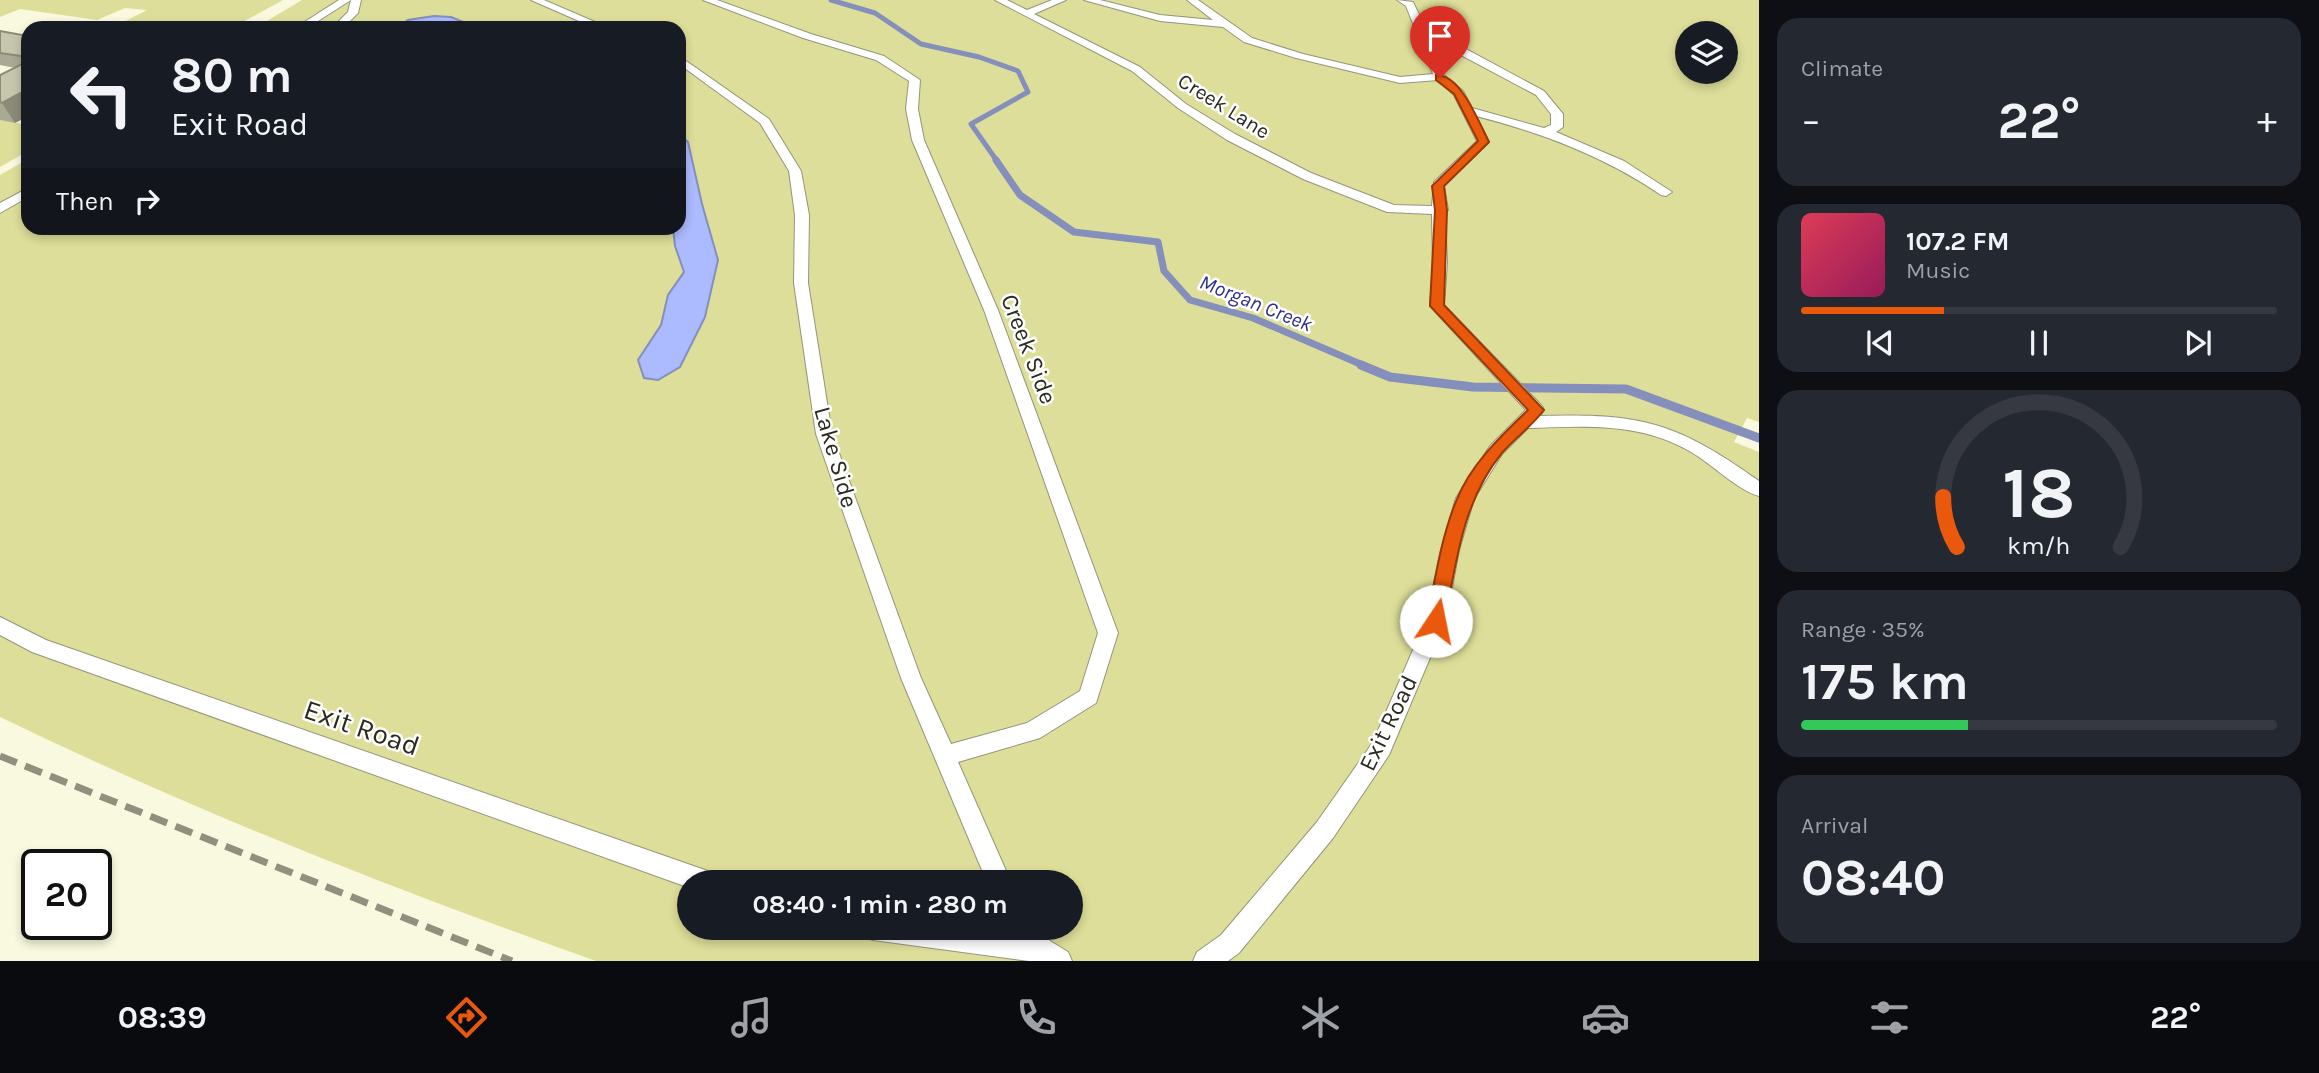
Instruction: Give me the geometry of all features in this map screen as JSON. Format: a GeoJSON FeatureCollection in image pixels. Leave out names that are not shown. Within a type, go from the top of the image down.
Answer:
{"type":"FeatureCollection","features":[{"type":"Feature","properties":{"kind":"lane"},"geometry":{"type":"LineString","coordinates":[[312,21],[346,0]]}},
{"type":"Feature","properties":{"kind":"lane"},"geometry":{"type":"LineString","coordinates":[[345,21],[354,13],[356,0]]}},
{"type":"Feature","properties":{"kind":"lane"},"geometry":{"type":"LineString","coordinates":[[536,0],[587,21]]}},
{"type":"Feature","properties":{"kind":"lane","name":"Creek Side"},"geometry":{"type":"LineString","coordinates":[[708,0],[807,36],[880,58],[915,80],[912,109],[918,140],[991,310],[1108,633],[1089,697],[1032,731],[944,756]]}},
{"type":"Feature","properties":{"kind":"lane","name":"Creek Lane"},"geometry":{"type":"LineString","coordinates":[[1000,0],[1136,69],[1182,106],[1221,131],[1307,176],[1392,209],[1441,210]]}},
{"type":"Feature","properties":{"kind":"lane"},"geometry":{"type":"LineString","coordinates":[[1027,13],[1061,0]]}},
{"type":"Feature","properties":{"kind":"lane"},"geometry":{"type":"LineString","coordinates":[[1089,0],[1160,18],[1226,24]]}},
{"type":"Feature","properties":{"kind":"lane"},"geometry":{"type":"LineString","coordinates":[[1192,0],[1248,40],[1300,56],[1400,80],[1440,78]]}},
{"type":"Feature","properties":{"kind":"lane"},"geometry":{"type":"LineString","coordinates":[[1402,0],[1410,4],[1440,78],[1459,93],[1483,142],[1438,186],[1441,210],[1437,306],[1492,362],[1530,416],[1631,424],[1658,430],[1683,440],[1759,490]]}},
{"type":"Feature","properties":{"kind":"lane"},"geometry":{"type":"LineString","coordinates":[[1420,29],[1540,93],[1557,114],[1557,127],[1548,131]]}},
{"type":"Feature","properties":{"kind":"lane","name":"Lake Side"},"geometry":{"type":"LineString","coordinates":[[686,64],[765,121],[795,171],[802,215],[801,283],[824,434],[911,678],[994,870]]}},
{"type":"Feature","properties":{"kind":"lane"},"geometry":{"type":"LineString","coordinates":[[1468,110],[1548,131],[1646,177],[1666,192]]}},
{"type":"Feature","properties":{"kind":"lane"},"geometry":{"type":"LineString","coordinates":[[0,209],[21,196]]}},
{"type":"Feature","properties":{"kind":"lane","name":"Exit Road"},"geometry":{"type":"LineString","coordinates":[[1206,961],[1230,944],[1325,830],[1381,748],[1436,621],[1450,550],[1465,498],[1496,450],[1530,416]]}},
{"type":"Feature","properties":{"kind":"lane","name":"Exit Road"},"geometry":{"type":"LineString","coordinates":[[0,625],[39,646],[677,872]]}},
{"type":"Feature","properties":{"kind":"lane"},"geometry":{"type":"LineString","coordinates":[[949,940],[1050,956]]}},
{"type":"Feature","properties":{"kind":"lane"},"geometry":{"type":"LineString","coordinates":[[1036,940],[1050,956]]}},
{"type":"Feature","properties":{"kind":"green space"},"geometry":{"type":"Polygon","coordinates":[[[0,0],[283,0],[245,21],[126,21],[147,10],[125,8],[97,20],[20,9],[0,17],[0,0]]]}},
{"type":"Feature","properties":{"kind":"green space"},"geometry":{"type":"Polygon","coordinates":[[[302,0],[1759,0],[1759,422],[1747,418],[1734,442],[1759,452],[1759,961],[596,961],[295,847],[146,784],[0,717],[0,175],[21,163],[21,235],[686,235],[686,21],[267,21],[302,0]]]}},
{"type":"Feature","properties":{"kind":"green space"},"geometry":{"type":"Polygon","coordinates":[[[0,120],[21,124],[21,155],[0,167],[0,120]]]}},
{"type":"Feature","properties":{"kind":"water"},"geometry":{"type":"Polygon","coordinates":[[[434,16],[451,17],[461,21],[406,21],[434,16]]]}},
{"type":"Feature","properties":{"kind":"water"},"geometry":{"type":"Polygon","coordinates":[[[686,140],[718,260],[705,317],[680,367],[658,380],[644,378],[638,360],[661,325],[668,295],[684,272],[674,235],[686,235],[686,140]]]}},
{"type":"Feature","properties":{"kind":"building"},"geometry":{"type":"Polygon","coordinates":[[[0,31],[21,35],[21,56],[0,53],[0,31]]]}},
{"type":"Feature","properties":{"kind":"building"},"geometry":{"type":"Polygon","coordinates":[[[21,64],[21,93],[2,103],[0,102],[0,75],[21,64]]]}},
{"type":"Feature","properties":{"kind":"waterway","name":"Morgan Creek"},"geometry":{"type":"LineString","coordinates":[[831,0],[875,13],[921,44],[979,57],[1018,71],[1028,92],[971,124],[997,161]]}},
{"type":"Feature","properties":{"kind":"waterway","name":"Morgan Creek"},"geometry":{"type":"LineString","coordinates":[[996,160],[1020,195],[1074,232],[1158,242],[1164,271],[1190,300],[1253,318],[1365,366]]}},
{"type":"Feature","properties":{"kind":"waterway","name":"Morgan Creek"},"geometry":{"type":"LineString","coordinates":[[1361,365],[1390,377],[1473,387],[1626,389],[1759,438]]}},
{"type":"Feature","properties":{"kind":"railway"},"geometry":{"type":"LineString","coordinates":[[0,756],[512,961]]}},
{"type":"Feature","properties":{"kind":"route"},"geometry":{"type":"LineString","coordinates":[[1436,621],[1450,550],[1465,498],[1496,450],[1536,410],[1437,306],[1441,210],[1438,186],[1483,142],[1459,93],[1440,78]]}}]}
